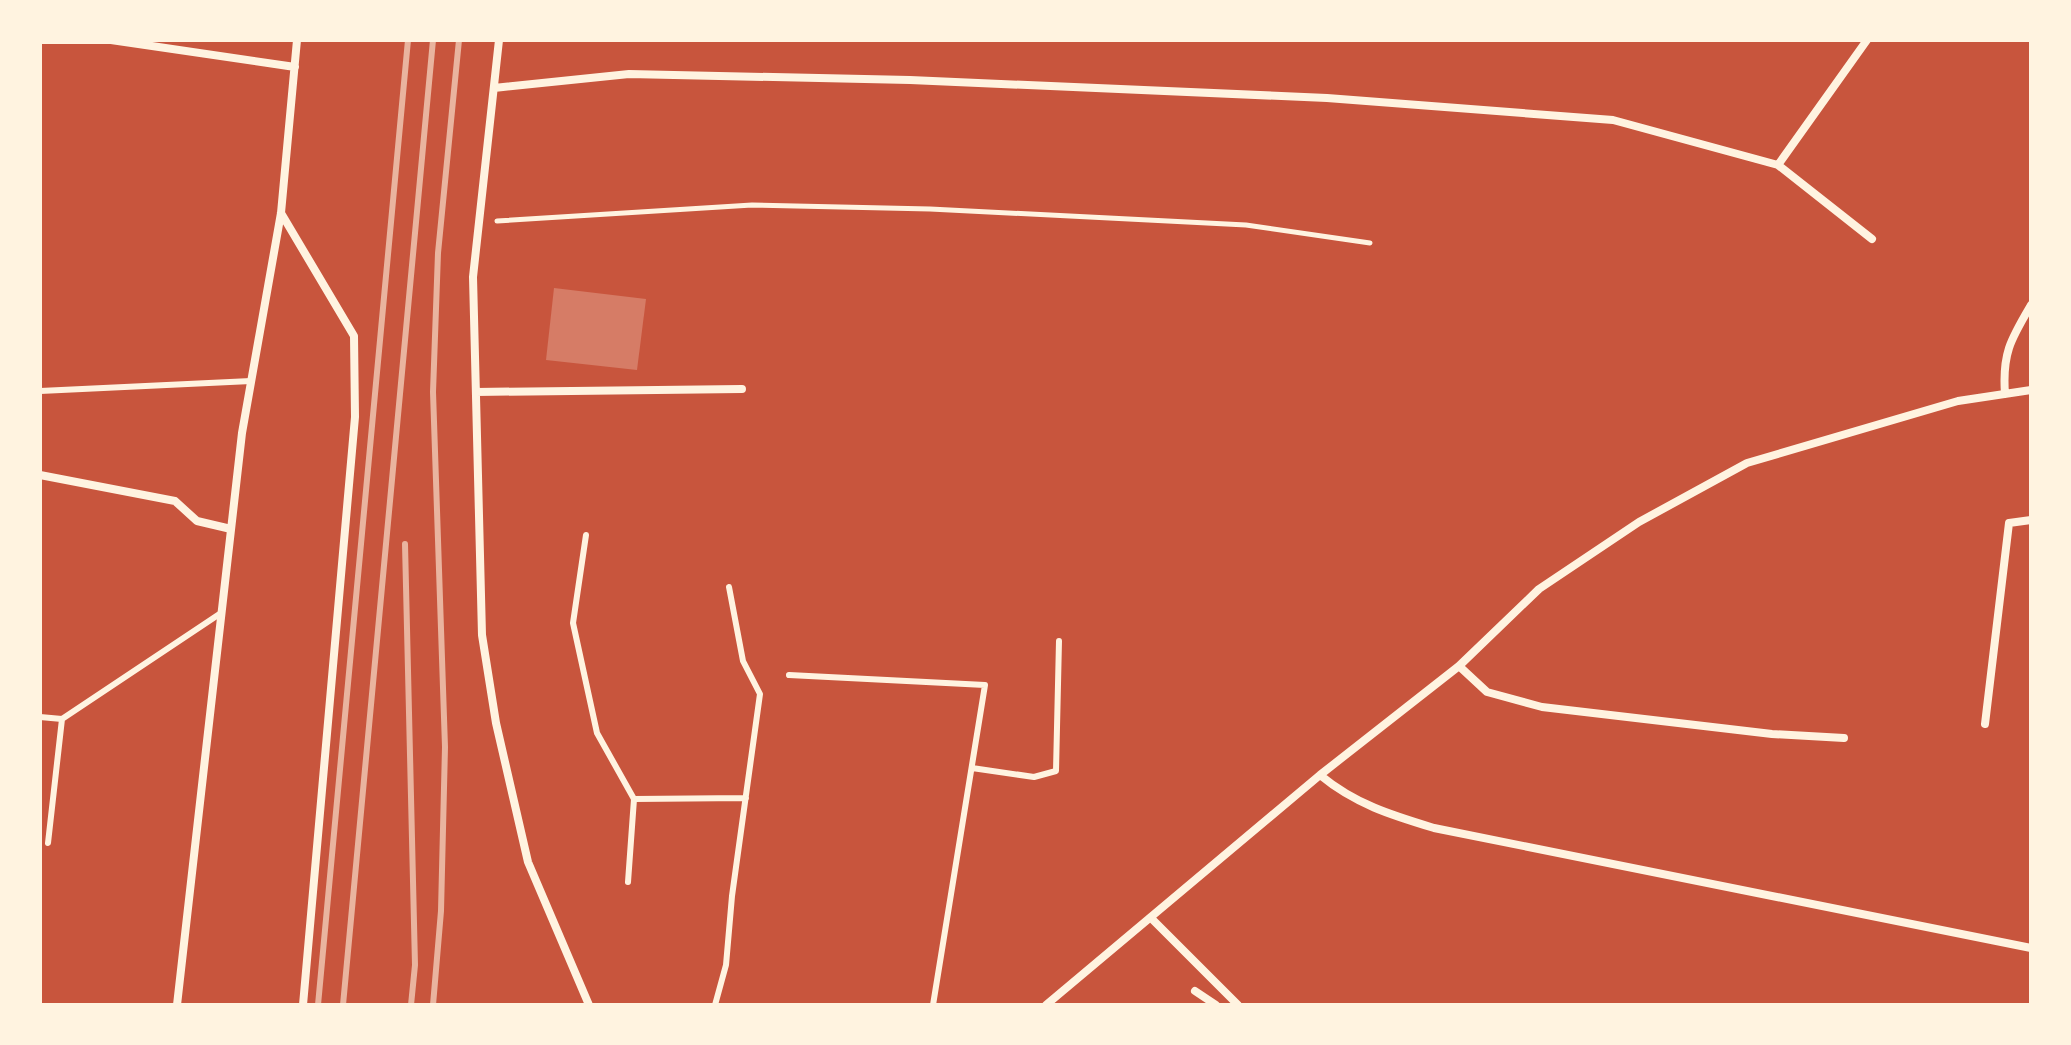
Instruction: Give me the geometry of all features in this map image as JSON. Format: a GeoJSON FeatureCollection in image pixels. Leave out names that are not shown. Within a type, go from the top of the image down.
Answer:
{"type":"FeatureCollection","features":[{"type":"Feature","properties":{"kind":"street"},"geometry":{"type":"LineString","coordinates":[[40,40],[111,40],[295,67]]}},
{"type":"Feature","properties":{"kind":"street"},"geometry":{"type":"LineString","coordinates":[[177,1005],[231,529],[251,381],[281,213],[297,40]]}},
{"type":"Feature","properties":{"kind":"street"},"geometry":{"type":"LineString","coordinates":[[499,40],[473,277],[482,635],[496,723],[528,862],[589,1005]]}},
{"type":"Feature","properties":{"kind":"street"},"geometry":{"type":"LineString","coordinates":[[1778,165],[1867,40]]}},
{"type":"Feature","properties":{"kind":"street"},"geometry":{"type":"LineString","coordinates":[[494,88],[629,74],[940,81],[1327,98],[1613,120],[1778,165],[1872,239]]}},
{"type":"Feature","properties":{"kind":"street"},"geometry":{"type":"LineString","coordinates":[[281,213],[354,336],[355,417],[303,1005]]}},
{"type":"Feature","properties":{"kind":"street"},"geometry":{"type":"LineString","coordinates":[[2005,394],[2003,365],[2008,345],[2031,305]]}},
{"type":"Feature","properties":{"kind":"street"},"geometry":{"type":"LineString","coordinates":[[476,392],[742,389]]}},
{"type":"Feature","properties":{"kind":"street"},"geometry":{"type":"LineString","coordinates":[[1046,1005],[1320,775],[1459,666],[1539,589],[1639,522],[1747,463],[1958,401],[2031,390]]}},
{"type":"Feature","properties":{"kind":"street"},"geometry":{"type":"LineString","coordinates":[[40,475],[175,501],[197,521],[231,529]]}},
{"type":"Feature","properties":{"kind":"street"},"geometry":{"type":"LineString","coordinates":[[1985,724],[2009,523],[2031,520]]}},
{"type":"Feature","properties":{"kind":"street"},"geometry":{"type":"LineString","coordinates":[[1459,666],[1487,692],[1542,707],[1772,734],[1844,738]]}},
{"type":"Feature","properties":{"kind":"street"},"geometry":{"type":"LineString","coordinates":[[1320,775],[1343,794],[1370,809],[1434,828],[2031,948]]}},
{"type":"Feature","properties":{"kind":"street"},"geometry":{"type":"LineString","coordinates":[[1152,919],[1238,1005]]}},
{"type":"Feature","properties":{"kind":"street"},"geometry":{"type":"LineString","coordinates":[[1195,991],[1216,1005]]}},
{"type":"Feature","properties":{"kind":"lane"},"geometry":{"type":"LineString","coordinates":[[40,391],[251,381]]}},
{"type":"Feature","properties":{"kind":"lane"},"geometry":{"type":"LineString","coordinates":[[586,535],[573,623],[597,733],[634,799],[628,882]]}},
{"type":"Feature","properties":{"kind":"lane"},"geometry":{"type":"LineString","coordinates":[[715,1005],[726,965],[760,694],[743,661],[729,587]]}},
{"type":"Feature","properties":{"kind":"lane"},"geometry":{"type":"LineString","coordinates":[[40,717],[62,719],[221,613]]}},
{"type":"Feature","properties":{"kind":"lane"},"geometry":{"type":"LineString","coordinates":[[972,768],[1034,777],[1056,771],[1059,641]]}},
{"type":"Feature","properties":{"kind":"lane"},"geometry":{"type":"LineString","coordinates":[[789,675],[985,685],[933,1005]]}},
{"type":"Feature","properties":{"kind":"lane"},"geometry":{"type":"LineString","coordinates":[[48,843],[62,719]]}},
{"type":"Feature","properties":{"kind":"lane"},"geometry":{"type":"LineString","coordinates":[[634,799],[746,798]]}},
{"type":"Feature","properties":{"kind":"path"},"geometry":{"type":"LineString","coordinates":[[480,222],[752,205],[930,209],[1246,225],[1370,243]]}},
{"type":"Feature","properties":{"kind":"building"},"geometry":{"type":"Polygon","coordinates":[[[554,288],[646,299],[637,370],[546,360],[554,288]]]}},
{"type":"Feature","properties":{"kind":"railway"},"geometry":{"type":"LineString","coordinates":[[318,1005],[408,40]]}},
{"type":"Feature","properties":{"kind":"railway"},"geometry":{"type":"LineString","coordinates":[[343,1005],[433,40]]}},
{"type":"Feature","properties":{"kind":"railway"},"geometry":{"type":"LineString","coordinates":[[433,1005],[441,911],[445,747],[433,392],[438,253],[459,40]]}},
{"type":"Feature","properties":{"kind":"railway"},"geometry":{"type":"LineString","coordinates":[[405,544],[415,965],[411,1005]]}}]}
